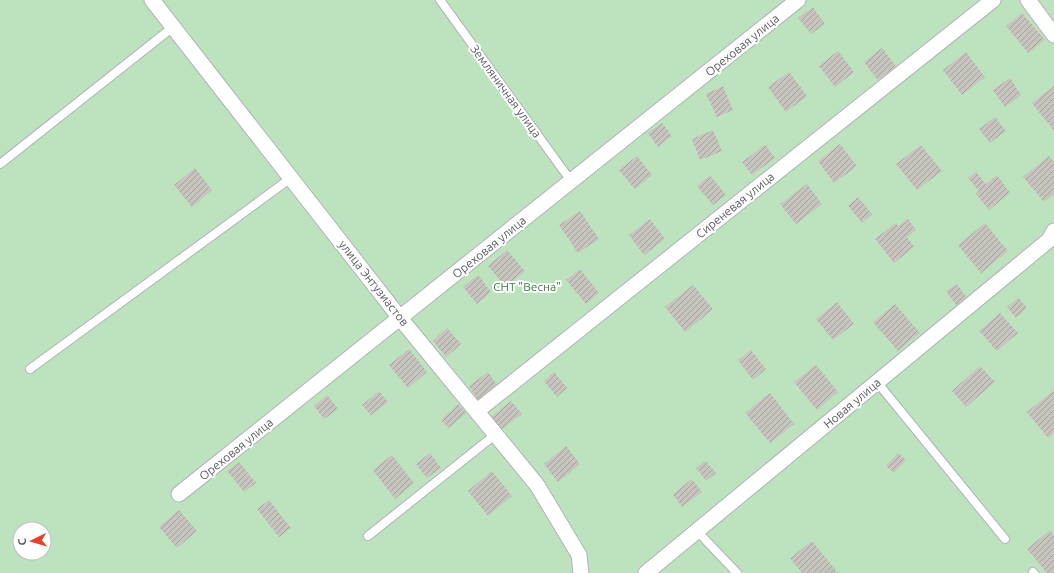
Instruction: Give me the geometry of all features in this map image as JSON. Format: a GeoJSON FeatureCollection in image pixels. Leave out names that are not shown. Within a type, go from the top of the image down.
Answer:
{"type":"FeatureCollection","features":[{"type":"Feature","properties":{"kind":"street","name":"улица Энтузиастов"},"geometry":{"type":"LineString","coordinates":[[152,0],[400,318],[537,485],[579,556],[581,573]]}},
{"type":"Feature","properties":{"kind":"street","name":"Ореховая улица"},"geometry":{"type":"LineString","coordinates":[[179,494],[798,0]]}},
{"type":"Feature","properties":{"kind":"street","name":"Сиреневая улица"},"geometry":{"type":"LineString","coordinates":[[477,411],[994,0]]}},
{"type":"Feature","properties":{"kind":"street"},"geometry":{"type":"LineString","coordinates":[[1028,0],[1054,35]]}},
{"type":"Feature","properties":{"kind":"street","name":"Новая улица"},"geometry":{"type":"LineString","coordinates":[[646,573],[1049,240],[1054,230]]}},
{"type":"Feature","properties":{"kind":"lane","name":"Земляничная улица"},"geometry":{"type":"LineString","coordinates":[[440,0],[571,181]]}},
{"type":"Feature","properties":{"kind":"lane"},"geometry":{"type":"LineString","coordinates":[[0,164],[173,27]]}},
{"type":"Feature","properties":{"kind":"lane"},"geometry":{"type":"LineString","coordinates":[[30,369],[291,178]]}},
{"type":"Feature","properties":{"kind":"lane"},"geometry":{"type":"LineString","coordinates":[[877,382],[1005,539]]}},
{"type":"Feature","properties":{"kind":"lane"},"geometry":{"type":"LineString","coordinates":[[368,536],[496,434]]}},
{"type":"Feature","properties":{"kind":"lane"},"geometry":{"type":"LineString","coordinates":[[697,531],[737,573]]}},
{"type":"Feature","properties":{"kind":"green space","name":"СНТ \"Весна\""},"geometry":{"type":"Polygon","coordinates":[[[0,0],[1054,0],[1054,573],[0,573],[0,0]]]}},
{"type":"Feature","properties":{"kind":"building"},"geometry":{"type":"Polygon","coordinates":[[[813,7],[825,24],[811,34],[798,18],[813,7]]]}},
{"type":"Feature","properties":{"kind":"building"},"geometry":{"type":"Polygon","coordinates":[[[1022,13],[1045,40],[1028,53],[1006,26],[1022,13]]]}},
{"type":"Feature","properties":{"kind":"building"},"geometry":{"type":"Polygon","coordinates":[[[882,48],[896,66],[878,80],[864,62],[882,48]]]}},
{"type":"Feature","properties":{"kind":"building"},"geometry":{"type":"Polygon","coordinates":[[[838,51],[854,72],[835,87],[819,66],[838,51]]]}},
{"type":"Feature","properties":{"kind":"building"},"geometry":{"type":"Polygon","coordinates":[[[966,52],[985,77],[962,95],[943,70],[966,52]]]}},
{"type":"Feature","properties":{"kind":"building"},"geometry":{"type":"Polygon","coordinates":[[[789,72],[807,96],[786,112],[768,87],[789,72]]]}},
{"type":"Feature","properties":{"kind":"building"},"geometry":{"type":"Polygon","coordinates":[[[1010,78],[1021,95],[1005,107],[993,90],[1010,78]]]}},
{"type":"Feature","properties":{"kind":"building"},"geometry":{"type":"Polygon","coordinates":[[[723,86],[733,110],[717,117],[706,94],[723,86]]]}},
{"type":"Feature","properties":{"kind":"building"},"geometry":{"type":"Polygon","coordinates":[[[1054,86],[1054,131],[1032,103],[1054,86]]]}},
{"type":"Feature","properties":{"kind":"building"},"geometry":{"type":"Polygon","coordinates":[[[995,117],[1006,131],[990,143],[979,129],[995,117]]]}},
{"type":"Feature","properties":{"kind":"building"},"geometry":{"type":"Polygon","coordinates":[[[662,123],[672,136],[658,147],[648,133],[662,123]]]}},
{"type":"Feature","properties":{"kind":"building"},"geometry":{"type":"Polygon","coordinates":[[[713,130],[722,151],[700,160],[692,139],[713,130]]]}},
{"type":"Feature","properties":{"kind":"building"},"geometry":{"type":"Polygon","coordinates":[[[840,144],[857,166],[834,183],[818,161],[840,144]]]}},
{"type":"Feature","properties":{"kind":"building"},"geometry":{"type":"Polygon","coordinates":[[[765,145],[775,158],[752,175],[742,162],[765,145]]]}},
{"type":"Feature","properties":{"kind":"building"},"geometry":{"type":"Polygon","coordinates":[[[921,145],[942,171],[917,190],[896,164],[921,145]]]}},
{"type":"Feature","properties":{"kind":"building"},"geometry":{"type":"Polygon","coordinates":[[[637,156],[652,175],[635,189],[619,170],[637,156]]]}},
{"type":"Feature","properties":{"kind":"building"},"geometry":{"type":"Polygon","coordinates":[[[1049,156],[1054,162],[1054,194],[1044,202],[1023,177],[1049,156]]]}},
{"type":"Feature","properties":{"kind":"building"},"geometry":{"type":"Polygon","coordinates":[[[195,168],[212,190],[192,207],[174,185],[195,168]]]}},
{"type":"Feature","properties":{"kind":"building"},"geometry":{"type":"Polygon","coordinates":[[[976,172],[986,184],[997,175],[1010,193],[989,210],[976,194],[979,191],[968,178],[976,172]]]}},
{"type":"Feature","properties":{"kind":"building"},"geometry":{"type":"Polygon","coordinates":[[[710,175],[726,195],[713,205],[697,186],[710,175]]]}},
{"type":"Feature","properties":{"kind":"building"},"geometry":{"type":"Polygon","coordinates":[[[807,184],[822,204],[796,224],[780,204],[807,184]]]}},
{"type":"Feature","properties":{"kind":"building"},"geometry":{"type":"Polygon","coordinates":[[[858,197],[872,214],[862,223],[848,206],[858,197]]]}},
{"type":"Feature","properties":{"kind":"building"},"geometry":{"type":"Polygon","coordinates":[[[580,211],[599,239],[578,253],[559,225],[580,211]]]}},
{"type":"Feature","properties":{"kind":"building"},"geometry":{"type":"Polygon","coordinates":[[[650,219],[665,239],[644,255],[629,235],[650,219]]]}},
{"type":"Feature","properties":{"kind":"building"},"geometry":{"type":"Polygon","coordinates":[[[908,219],[916,230],[907,237],[914,247],[894,263],[875,239],[896,223],[898,226],[908,219]]]}},
{"type":"Feature","properties":{"kind":"building"},"geometry":{"type":"Polygon","coordinates":[[[985,223],[1008,251],[981,273],[958,245],[985,223]]]}},
{"type":"Feature","properties":{"kind":"building"},"geometry":{"type":"Polygon","coordinates":[[[507,250],[525,271],[506,287],[488,266],[507,250]]]}},
{"type":"Feature","properties":{"kind":"building"},"geometry":{"type":"Polygon","coordinates":[[[580,269],[599,293],[586,304],[566,280],[580,269]]]}},
{"type":"Feature","properties":{"kind":"building"},"geometry":{"type":"Polygon","coordinates":[[[478,275],[491,292],[477,304],[463,287],[478,275]]]}},
{"type":"Feature","properties":{"kind":"building"},"geometry":{"type":"Polygon","coordinates":[[[957,284],[966,297],[956,305],[946,291],[957,284]]]}},
{"type":"Feature","properties":{"kind":"building"},"geometry":{"type":"Polygon","coordinates":[[[693,285],[713,309],[685,332],[665,307],[693,285]]]}},
{"type":"Feature","properties":{"kind":"building"},"geometry":{"type":"Polygon","coordinates":[[[1018,298],[1027,308],[1016,318],[1007,307],[1018,298]]]}},
{"type":"Feature","properties":{"kind":"building"},"geometry":{"type":"Polygon","coordinates":[[[837,302],[854,324],[833,340],[816,319],[837,302]]]}},
{"type":"Feature","properties":{"kind":"building"},"geometry":{"type":"Polygon","coordinates":[[[895,304],[920,333],[898,351],[873,322],[895,304]]]}},
{"type":"Feature","properties":{"kind":"building"},"geometry":{"type":"Polygon","coordinates":[[[1000,313],[1018,333],[997,351],[979,331],[1000,313]]]}},
{"type":"Feature","properties":{"kind":"building"},"geometry":{"type":"Polygon","coordinates":[[[447,328],[461,344],[446,357],[433,341],[447,328]]]}},
{"type":"Feature","properties":{"kind":"building"},"geometry":{"type":"Polygon","coordinates":[[[409,349],[427,372],[408,388],[389,365],[409,349]]]}},
{"type":"Feature","properties":{"kind":"building"},"geometry":{"type":"Polygon","coordinates":[[[751,350],[766,369],[753,380],[738,360],[751,350]]]}},
{"type":"Feature","properties":{"kind":"building"},"geometry":{"type":"Polygon","coordinates":[[[816,365],[838,392],[817,410],[794,382],[816,365]]]}},
{"type":"Feature","properties":{"kind":"building"},"geometry":{"type":"Polygon","coordinates":[[[980,366],[995,382],[966,407],[952,391],[980,366]]]}},
{"type":"Feature","properties":{"kind":"building"},"geometry":{"type":"Polygon","coordinates":[[[488,372],[498,386],[478,400],[469,386],[488,372]]]}},
{"type":"Feature","properties":{"kind":"building"},"geometry":{"type":"Polygon","coordinates":[[[554,372],[567,388],[557,397],[544,381],[554,372]]]}},
{"type":"Feature","properties":{"kind":"building"},"geometry":{"type":"Polygon","coordinates":[[[1054,390],[1054,433],[1048,438],[1027,412],[1054,390]]]}},
{"type":"Feature","properties":{"kind":"building"},"geometry":{"type":"Polygon","coordinates":[[[379,391],[388,402],[371,415],[362,405],[379,391]]]}},
{"type":"Feature","properties":{"kind":"building"},"geometry":{"type":"Polygon","coordinates":[[[770,393],[794,424],[770,443],[745,413],[770,393]]]}},
{"type":"Feature","properties":{"kind":"building"},"geometry":{"type":"Polygon","coordinates":[[[327,395],[338,409],[324,419],[314,406],[327,395]]]}},
{"type":"Feature","properties":{"kind":"building"},"geometry":{"type":"Polygon","coordinates":[[[511,401],[522,414],[501,430],[491,417],[511,401]]]}},
{"type":"Feature","properties":{"kind":"building"},"geometry":{"type":"Polygon","coordinates":[[[458,404],[466,413],[449,428],[441,420],[458,404]]]}},
{"type":"Feature","properties":{"kind":"building"},"geometry":{"type":"Polygon","coordinates":[[[566,446],[580,464],[558,482],[544,464],[566,446]]]}},
{"type":"Feature","properties":{"kind":"building"},"geometry":{"type":"Polygon","coordinates":[[[430,453],[441,468],[427,478],[416,464],[430,453]]]}},
{"type":"Feature","properties":{"kind":"building"},"geometry":{"type":"Polygon","coordinates":[[[898,453],[906,460],[894,473],[886,466],[898,453]]]}},
{"type":"Feature","properties":{"kind":"building"},"geometry":{"type":"Polygon","coordinates":[[[392,455],[414,483],[395,499],[373,470],[392,455]]]}},
{"type":"Feature","properties":{"kind":"building"},"geometry":{"type":"Polygon","coordinates":[[[706,461],[716,473],[706,481],[696,468],[706,461]]]}},
{"type":"Feature","properties":{"kind":"building"},"geometry":{"type":"Polygon","coordinates":[[[239,462],[256,483],[244,492],[227,471],[239,462]]]}},
{"type":"Feature","properties":{"kind":"building"},"geometry":{"type":"Polygon","coordinates":[[[492,471],[512,496],[488,516],[468,491],[492,471]]]}},
{"type":"Feature","properties":{"kind":"building"},"geometry":{"type":"Polygon","coordinates":[[[692,479],[702,492],[682,507],[673,494],[692,479]]]}},
{"type":"Feature","properties":{"kind":"building"},"geometry":{"type":"Polygon","coordinates":[[[269,500],[291,528],[279,537],[257,509],[269,500]]]}},
{"type":"Feature","properties":{"kind":"building"},"geometry":{"type":"Polygon","coordinates":[[[179,510],[197,531],[177,548],[159,527],[179,510]]]}},
{"type":"Feature","properties":{"kind":"building"},"geometry":{"type":"Polygon","coordinates":[[[1050,530],[1054,535],[1054,573],[1047,573],[1027,549],[1050,530]]]}},
{"type":"Feature","properties":{"kind":"building"},"geometry":{"type":"Polygon","coordinates":[[[812,541],[838,573],[802,573],[790,558],[812,541]]]}}]}
